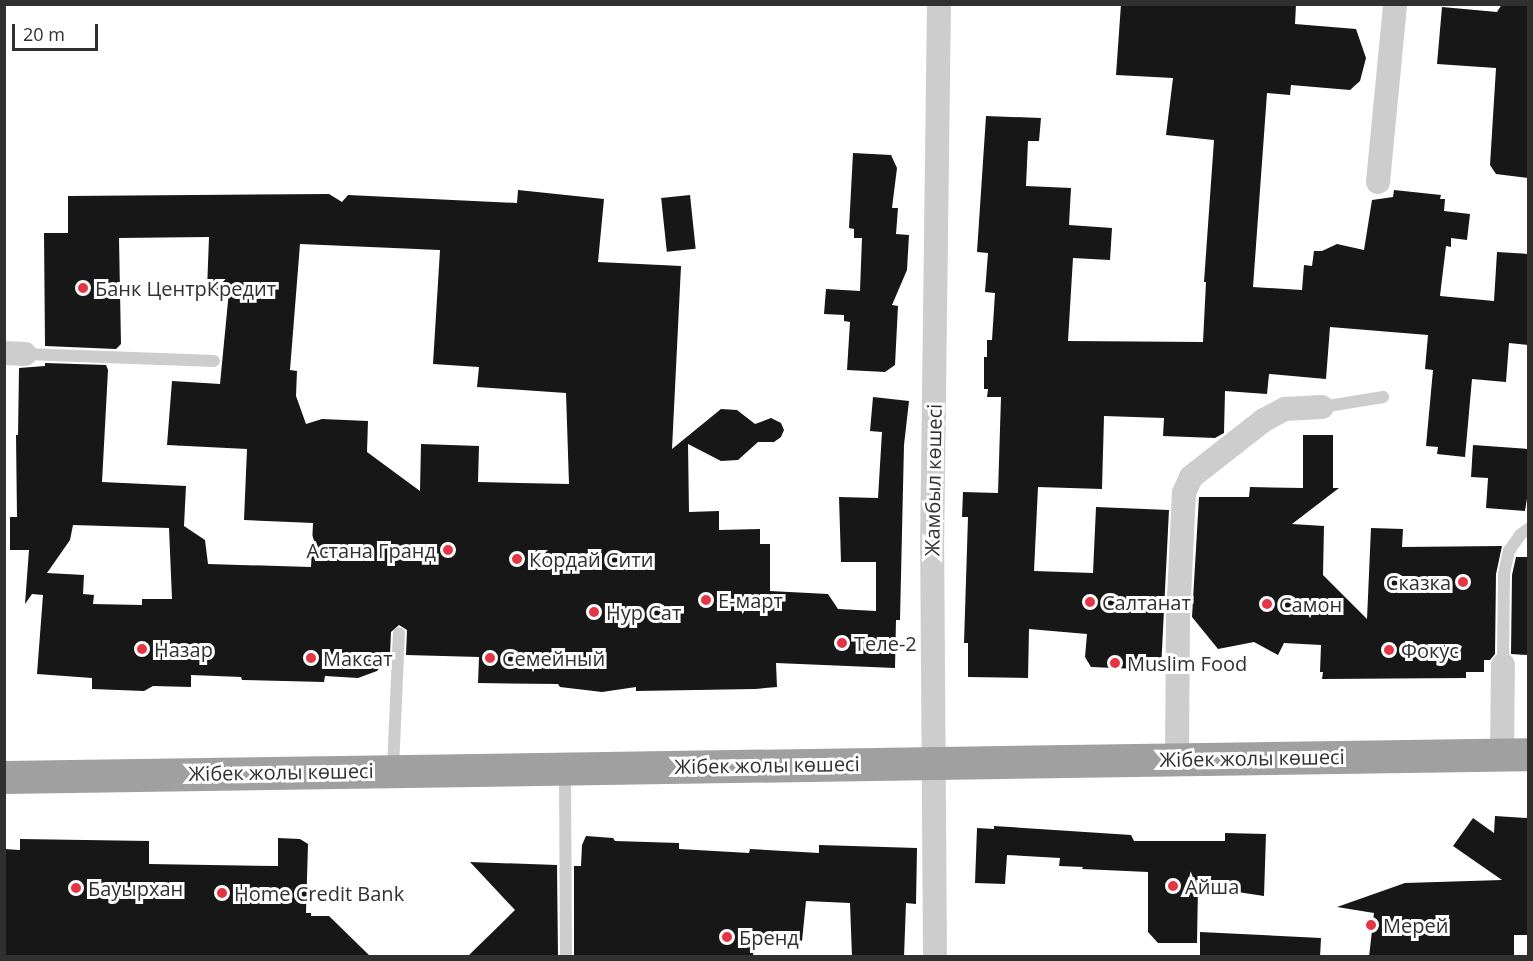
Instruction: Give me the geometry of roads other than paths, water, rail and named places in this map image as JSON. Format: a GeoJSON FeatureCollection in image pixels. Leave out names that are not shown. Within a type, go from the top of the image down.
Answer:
{"type":"FeatureCollection","features":[{"type":"Feature","properties":{"kind":"highway","name":"Жібек жолы көшесі"},"geometry":{"type":"LineString","coordinates":[[4,777],[1515,754]]}},
{"type":"Feature","properties":{"kind":"street","name":"Жамбыл көшесі"},"geometry":{"type":"LineString","coordinates":[[935,957],[932,763],[939,4]]}},
{"type":"Feature","properties":{"kind":"street"},"geometry":{"type":"LineString","coordinates":[[1378,182],[1395,4]]}},
{"type":"Feature","properties":{"kind":"street"},"geometry":{"type":"LineString","coordinates":[[1177,759],[1178,619],[1184,493],[1191,477],[1264,420],[1285,410],[1322,407]]}},
{"type":"Feature","properties":{"kind":"street"},"geometry":{"type":"LineString","coordinates":[[1503,664],[1515,754]]}},
{"type":"Feature","properties":{"kind":"lane"},"geometry":{"type":"LineString","coordinates":[[15,353],[214,361]]}},
{"type":"Feature","properties":{"kind":"lane"},"geometry":{"type":"LineString","coordinates":[[1322,407],[1383,397]]}},
{"type":"Feature","properties":{"kind":"lane"},"geometry":{"type":"LineString","coordinates":[[1503,664],[1504,574],[1509,551],[1520,535],[1528,529]]}},
{"type":"Feature","properties":{"kind":"lane"},"geometry":{"type":"LineString","coordinates":[[393,770],[399,633]]}},
{"type":"Feature","properties":{"kind":"lane"},"geometry":{"type":"LineString","coordinates":[[565,768],[566,957]]}},
{"type":"Feature","properties":{"kind":"place","name":"Банк ЦентрКредит"},"geometry":{"type":"Point","coordinates":[83,288]}},
{"type":"Feature","properties":{"kind":"place","name":"Астана Гранд"},"geometry":{"type":"Point","coordinates":[448,550]}},
{"type":"Feature","properties":{"kind":"place","name":"Кордай Сити"},"geometry":{"type":"Point","coordinates":[517,559]}},
{"type":"Feature","properties":{"kind":"place","name":"Сказка"},"geometry":{"type":"Point","coordinates":[1463,582]}},
{"type":"Feature","properties":{"kind":"place","name":"Е-март"},"geometry":{"type":"Point","coordinates":[706,600]}},
{"type":"Feature","properties":{"kind":"place","name":"Салтанат"},"geometry":{"type":"Point","coordinates":[1090,602]}},
{"type":"Feature","properties":{"kind":"place","name":"Самон"},"geometry":{"type":"Point","coordinates":[1267,604]}},
{"type":"Feature","properties":{"kind":"place","name":"Нур Сат"},"geometry":{"type":"Point","coordinates":[594,612]}},
{"type":"Feature","properties":{"kind":"place","name":"Теле-2"},"geometry":{"type":"Point","coordinates":[842,643]}},
{"type":"Feature","properties":{"kind":"place","name":"Назар"},"geometry":{"type":"Point","coordinates":[142,649]}},
{"type":"Feature","properties":{"kind":"place","name":"Фокус"},"geometry":{"type":"Point","coordinates":[1389,650]}},
{"type":"Feature","properties":{"kind":"place","name":"Максат"},"geometry":{"type":"Point","coordinates":[311,658]}},
{"type":"Feature","properties":{"kind":"place","name":"Семейный"},"geometry":{"type":"Point","coordinates":[490,658]}},
{"type":"Feature","properties":{"kind":"place","name":"Muslim Food"},"geometry":{"type":"Point","coordinates":[1115,663]}},
{"type":"Feature","properties":{"kind":"place","name":"Айша"},"geometry":{"type":"Point","coordinates":[1173,886]}},
{"type":"Feature","properties":{"kind":"place","name":"Бауырхан"},"geometry":{"type":"Point","coordinates":[76,888]}},
{"type":"Feature","properties":{"kind":"place","name":"Home Credit Bank"},"geometry":{"type":"Point","coordinates":[222,893]}},
{"type":"Feature","properties":{"kind":"place","name":"Мерей"},"geometry":{"type":"Point","coordinates":[1371,925]}},
{"type":"Feature","properties":{"kind":"place","name":"Бренд"},"geometry":{"type":"Point","coordinates":[727,937]}}]}
